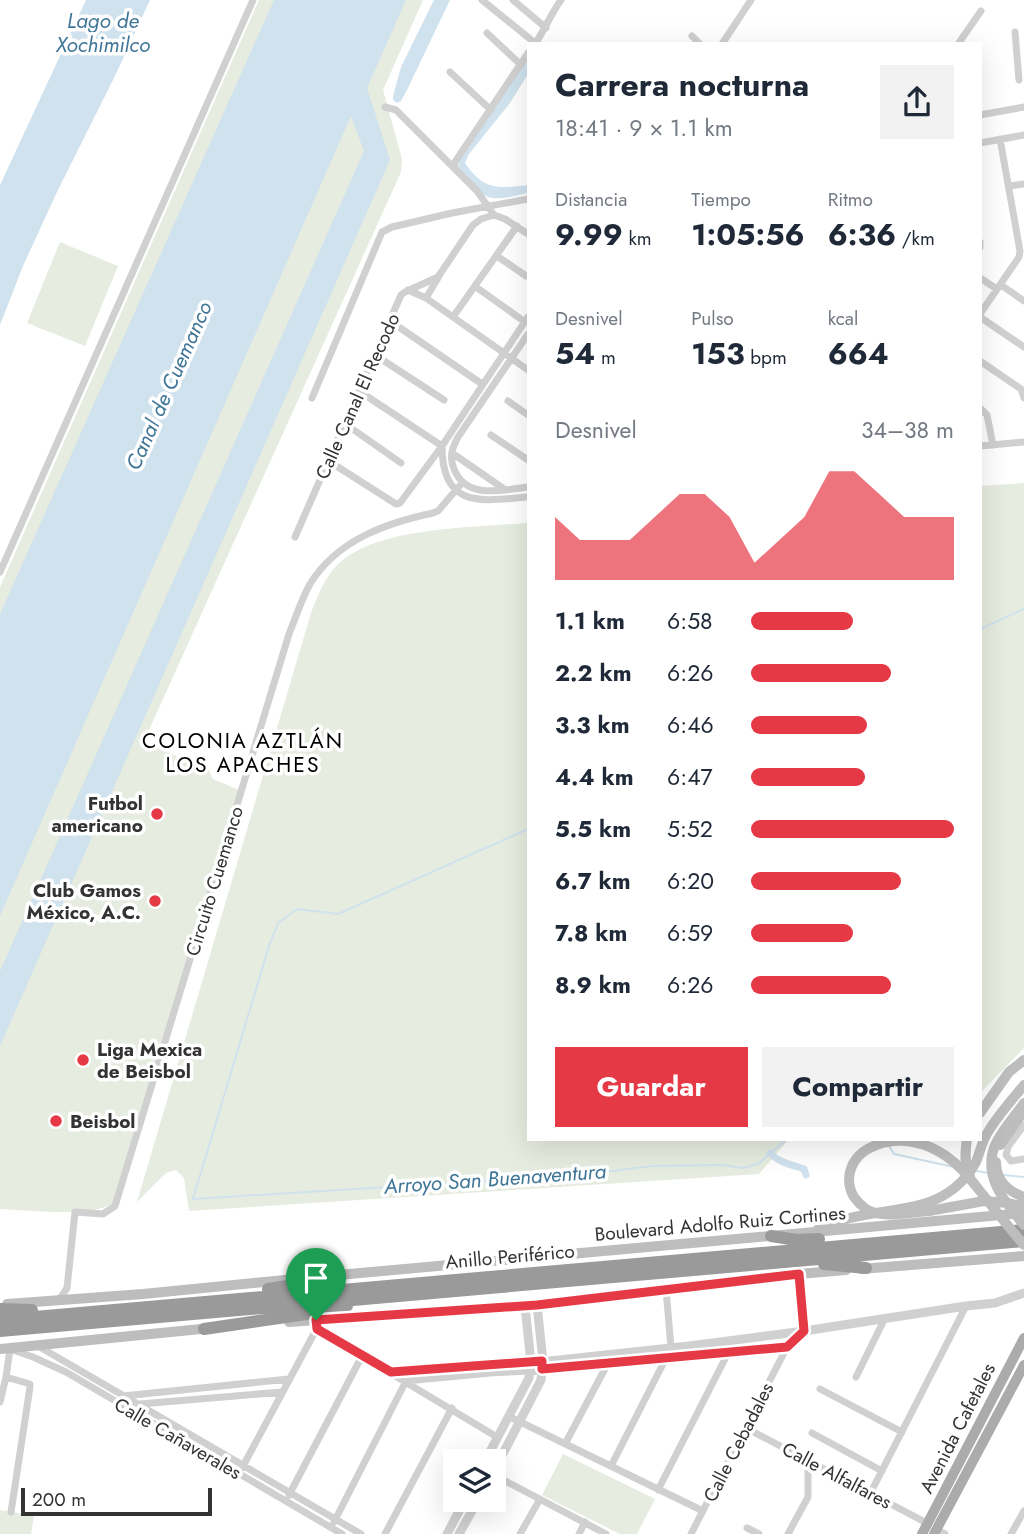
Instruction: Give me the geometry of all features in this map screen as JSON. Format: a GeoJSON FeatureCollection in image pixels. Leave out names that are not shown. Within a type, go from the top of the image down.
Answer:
{"type":"FeatureCollection","features":[{"type":"Feature","properties":{"kind":"highway","name":"Anillo Periférico"},"geometry":{"type":"LineString","coordinates":[[0,1320],[1024,1227]]}},
{"type":"Feature","properties":{"kind":"highway"},"geometry":{"type":"LineString","coordinates":[[771,1236],[797,1240],[840,1239],[875,1242]]}},
{"type":"Feature","properties":{"kind":"highway","name":"Anillo Periférico"},"geometry":{"type":"LineString","coordinates":[[0,1331],[1024,1243]]}},
{"type":"Feature","properties":{"kind":"highway"},"geometry":{"type":"LineString","coordinates":[[793,1261],[866,1268]]}},
{"type":"Feature","properties":{"kind":"highway"},"geometry":{"type":"LineString","coordinates":[[248,1298],[261,1291],[308,1283],[333,1275]]}},
{"type":"Feature","properties":{"kind":"highway"},"geometry":{"type":"LineString","coordinates":[[204,1329],[327,1311],[388,1296]]}},
{"type":"Feature","properties":{"kind":"highway"},"geometry":{"type":"LineString","coordinates":[[0,1307],[57,1315]]}},
{"type":"Feature","properties":{"kind":"main road"},"geometry":{"type":"LineString","coordinates":[[982,1111],[1009,1072],[1024,1060]]}},
{"type":"Feature","properties":{"kind":"main road"},"geometry":{"type":"LineString","coordinates":[[812,1232],[850,1217],[917,1205],[953,1189],[976,1162],[987,1133],[1024,1085]]}},
{"type":"Feature","properties":{"kind":"main road"},"geometry":{"type":"LineString","coordinates":[[1024,1103],[996,1144],[992,1166],[997,1190],[1024,1227]]}},
{"type":"Feature","properties":{"kind":"main road"},"geometry":{"type":"LineString","coordinates":[[1024,1111],[1000,1144],[996,1154],[998,1175],[1003,1184],[1024,1197]]}},
{"type":"Feature","properties":{"kind":"main road"},"geometry":{"type":"LineString","coordinates":[[1024,1207],[1008,1203],[984,1201],[929,1211],[884,1214],[871,1212],[853,1195],[849,1183],[851,1169],[855,1160],[865,1150],[885,1143],[901,1141],[932,1148],[964,1172],[973,1183],[1024,1243]]}},
{"type":"Feature","properties":{"kind":"main road"},"geometry":{"type":"LineString","coordinates":[[967,1141],[965,1154],[973,1183]]}},
{"type":"Feature","properties":{"kind":"main road","name":"Boulevard Adolfo Ruiz Cortines"},"geometry":{"type":"LineString","coordinates":[[0,1307],[1024,1213]]}},
{"type":"Feature","properties":{"kind":"main road"},"geometry":{"type":"LineString","coordinates":[[5,1349],[204,1329],[317,1324],[537,1305],[799,1274],[1022,1257]]}},
{"type":"Feature","properties":{"kind":"main road","name":"Avenida Cafetales"},"geometry":{"type":"LineString","coordinates":[[922,1534],[1024,1338]]}},
{"type":"Feature","properties":{"kind":"main road"},"geometry":{"type":"LineString","coordinates":[[933,1512],[956,1479],[1024,1346]]}},
{"type":"Feature","properties":{"kind":"main road"},"geometry":{"type":"LineString","coordinates":[[940,1534],[1024,1365]]}},
{"type":"Feature","properties":{"kind":"main road","name":"Avenida Cafetales"},"geometry":{"type":"LineString","coordinates":[[940,1534],[1024,1373]]}},
{"type":"Feature","properties":{"kind":"street"},"geometry":{"type":"LineString","coordinates":[[0,572],[253,0]]}},
{"type":"Feature","properties":{"kind":"street"},"geometry":{"type":"LineString","coordinates":[[482,0],[534,42]]}},
{"type":"Feature","properties":{"kind":"street"},"geometry":{"type":"LineString","coordinates":[[513,0],[546,28]]}},
{"type":"Feature","properties":{"kind":"street"},"geometry":{"type":"LineString","coordinates":[[536,42],[561,0]]}},
{"type":"Feature","properties":{"kind":"street"},"geometry":{"type":"LineString","coordinates":[[723,42],[751,0]]}},
{"type":"Feature","properties":{"kind":"street"},"geometry":{"type":"LineString","coordinates":[[959,42],[981,11]]}},
{"type":"Feature","properties":{"kind":"street"},"geometry":{"type":"LineString","coordinates":[[1015,32],[1021,62],[1019,80]]}},
{"type":"Feature","properties":{"kind":"street"},"geometry":{"type":"LineString","coordinates":[[487,33],[521,65]]}},
{"type":"Feature","properties":{"kind":"street"},"geometry":{"type":"LineString","coordinates":[[692,36],[698,42]]}},
{"type":"Feature","properties":{"kind":"street"},"geometry":{"type":"LineString","coordinates":[[456,163],[527,55]]}},
{"type":"Feature","properties":{"kind":"street"},"geometry":{"type":"LineString","coordinates":[[450,72],[491,110]]}},
{"type":"Feature","properties":{"kind":"street"},"geometry":{"type":"LineString","coordinates":[[385,107],[396,110],[456,163],[494,215],[527,233]]}},
{"type":"Feature","properties":{"kind":"street"},"geometry":{"type":"LineString","coordinates":[[982,115],[1024,107]]}},
{"type":"Feature","properties":{"kind":"street"},"geometry":{"type":"LineString","coordinates":[[982,143],[1024,135]]}},
{"type":"Feature","properties":{"kind":"street"},"geometry":{"type":"LineString","coordinates":[[982,310],[1019,257],[1020,251],[1000,139]]}},
{"type":"Feature","properties":{"kind":"street"},"geometry":{"type":"LineString","coordinates":[[1009,186],[1024,184]]}},
{"type":"Feature","properties":{"kind":"street"},"geometry":{"type":"LineString","coordinates":[[312,398],[382,232],[391,227],[527,199]]}},
{"type":"Feature","properties":{"kind":"street"},"geometry":{"type":"LineString","coordinates":[[426,299],[473,225],[494,215]]}},
{"type":"Feature","properties":{"kind":"street"},"geometry":{"type":"LineString","coordinates":[[453,317],[517,226]]}},
{"type":"Feature","properties":{"kind":"street"},"geometry":{"type":"LineString","coordinates":[[497,256],[526,276]]}},
{"type":"Feature","properties":{"kind":"street","name":"Calle Canal El Recodo"},"geometry":{"type":"LineString","coordinates":[[295,537],[401,295],[438,277]]}},
{"type":"Feature","properties":{"kind":"street"},"geometry":{"type":"LineString","coordinates":[[982,279],[1024,301]]}},
{"type":"Feature","properties":{"kind":"street"},"geometry":{"type":"LineString","coordinates":[[327,460],[396,504],[400,503],[527,320],[476,287]]}},
{"type":"Feature","properties":{"kind":"street"},"geometry":{"type":"LineString","coordinates":[[408,290],[426,299],[527,369]]}},
{"type":"Feature","properties":{"kind":"street"},"geometry":{"type":"LineString","coordinates":[[982,312],[1024,347]]}},
{"type":"Feature","properties":{"kind":"street"},"geometry":{"type":"LineString","coordinates":[[390,321],[482,384]]}},
{"type":"Feature","properties":{"kind":"street"},"geometry":{"type":"LineString","coordinates":[[527,336],[458,437],[452,453],[452,465],[458,478],[467,486],[484,491],[527,487]]}},
{"type":"Feature","properties":{"kind":"street"},"geometry":{"type":"LineString","coordinates":[[375,355],[444,400]]}},
{"type":"Feature","properties":{"kind":"street"},"geometry":{"type":"LineString","coordinates":[[982,362],[1021,389],[1024,398]]}},
{"type":"Feature","properties":{"kind":"street"},"geometry":{"type":"LineString","coordinates":[[359,391],[442,446]]}},
{"type":"Feature","properties":{"kind":"street"},"geometry":{"type":"LineString","coordinates":[[508,401],[527,414]]}},
{"type":"Feature","properties":{"kind":"street"},"geometry":{"type":"LineString","coordinates":[[982,410],[987,415],[993,445]]}},
{"type":"Feature","properties":{"kind":"street"},"geometry":{"type":"LineString","coordinates":[[344,423],[401,463]]}},
{"type":"Feature","properties":{"kind":"street"},"geometry":{"type":"LineString","coordinates":[[491,435],[527,459]]}},
{"type":"Feature","properties":{"kind":"street"},"geometry":{"type":"LineString","coordinates":[[982,446],[1024,442]]}},
{"type":"Feature","properties":{"kind":"street"},"geometry":{"type":"LineString","coordinates":[[442,446],[446,476],[455,491],[468,497],[487,500],[527,497]]}},
{"type":"Feature","properties":{"kind":"street"},"geometry":{"type":"LineString","coordinates":[[452,453],[505,489]]}},
{"type":"Feature","properties":{"kind":"street","name":"Circuito Cuemanco"},"geometry":{"type":"LineString","coordinates":[[59,1300],[67,1288],[75,1212],[103,1214],[115,1206],[289,634],[303,597],[320,571],[344,549],[381,527],[433,513],[462,483]]}},
{"type":"Feature","properties":{"kind":"street"},"geometry":{"type":"LineString","coordinates":[[1024,1125],[1008,1147],[1006,1155],[1011,1161],[1024,1159]]}},
{"type":"Feature","properties":{"kind":"street"},"geometry":{"type":"LineString","coordinates":[[799,1274],[804,1331]]}},
{"type":"Feature","properties":{"kind":"street"},"geometry":{"type":"LineString","coordinates":[[67,1288],[69,1295],[76,1299]]}},
{"type":"Feature","properties":{"kind":"street"},"geometry":{"type":"LineString","coordinates":[[666,1290],[671,1348]]}},
{"type":"Feature","properties":{"kind":"street"},"geometry":{"type":"LineString","coordinates":[[576,1362],[608,1363],[666,1358],[689,1351],[804,1331],[995,1303],[1024,1293]]}},
{"type":"Feature","properties":{"kind":"street"},"geometry":{"type":"LineString","coordinates":[[506,1449],[541,1380],[537,1305]]}},
{"type":"Feature","properties":{"kind":"street"},"geometry":{"type":"LineString","coordinates":[[492,1449],[529,1378],[525,1306]]}},
{"type":"Feature","properties":{"kind":"street"},"geometry":{"type":"LineString","coordinates":[[870,1494],[966,1306]]}},
{"type":"Feature","properties":{"kind":"street"},"geometry":{"type":"LineString","coordinates":[[856,1377],[885,1318]]}},
{"type":"Feature","properties":{"kind":"street"},"geometry":{"type":"LineString","coordinates":[[240,1474],[317,1324],[362,1356],[391,1372],[405,1385],[498,1437]]}},
{"type":"Feature","properties":{"kind":"street","name":"Calle Cebadales"},"geometry":{"type":"LineString","coordinates":[[691,1534],[787,1347],[804,1331]]}},
{"type":"Feature","properties":{"kind":"street","name":"Calle Cañaverales"},"geometry":{"type":"LineString","coordinates":[[38,1346],[290,1493],[334,1524],[342,1534]]}},
{"type":"Feature","properties":{"kind":"street"},"geometry":{"type":"LineString","coordinates":[[391,1372],[530,1367],[671,1348],[728,1353],[787,1347]]}},
{"type":"Feature","properties":{"kind":"street"},"geometry":{"type":"LineString","coordinates":[[0,1402],[6,1377],[5,1349]]}},
{"type":"Feature","properties":{"kind":"street","name":"Calle Cañaverales"},"geometry":{"type":"LineString","coordinates":[[5,1349],[33,1357],[58,1369],[287,1502],[360,1534]]}},
{"type":"Feature","properties":{"kind":"street"},"geometry":{"type":"LineString","coordinates":[[658,1490],[728,1353]]}},
{"type":"Feature","properties":{"kind":"street"},"geometry":{"type":"LineString","coordinates":[[287,1502],[362,1356]]}},
{"type":"Feature","properties":{"kind":"street"},"geometry":{"type":"LineString","coordinates":[[611,1466],[666,1358]]}},
{"type":"Feature","properties":{"kind":"street"},"geometry":{"type":"LineString","coordinates":[[58,1369],[63,1361]]}},
{"type":"Feature","properties":{"kind":"street"},"geometry":{"type":"LineString","coordinates":[[565,1444],[608,1363]]}},
{"type":"Feature","properties":{"kind":"street"},"geometry":{"type":"LineString","coordinates":[[405,1385],[490,1368]]}},
{"type":"Feature","properties":{"kind":"street"},"geometry":{"type":"LineString","coordinates":[[6,1377],[30,1384],[12,1512]]}},
{"type":"Feature","properties":{"kind":"street"},"geometry":{"type":"LineString","coordinates":[[116,1402],[123,1395],[289,1379]]}},
{"type":"Feature","properties":{"kind":"street"},"geometry":{"type":"LineString","coordinates":[[334,1524],[405,1385]]}},
{"type":"Feature","properties":{"kind":"street"},"geometry":{"type":"LineString","coordinates":[[523,1388],[534,1394]]}},
{"type":"Feature","properties":{"kind":"street"},"geometry":{"type":"LineString","coordinates":[[820,1389],[902,1432]]}},
{"type":"Feature","properties":{"kind":"street"},"geometry":{"type":"LineString","coordinates":[[130,1410],[139,1405],[282,1392]]}},
{"type":"Feature","properties":{"kind":"street"},"geometry":{"type":"LineString","coordinates":[[386,1533],[450,1411]]}},
{"type":"Feature","properties":{"kind":"street"},"geometry":{"type":"LineString","coordinates":[[508,1416],[703,1511]]}},
{"type":"Feature","properties":{"kind":"street","name":"Calle Alfalfares"},"geometry":{"type":"LineString","coordinates":[[746,1428],[927,1523]]}},
{"type":"Feature","properties":{"kind":"street"},"geometry":{"type":"LineString","coordinates":[[812,1433],[882,1471]]}},
{"type":"Feature","properties":{"kind":"street"},"geometry":{"type":"LineString","coordinates":[[788,1534],[808,1497],[808,1460]]}},
{"type":"Feature","properties":{"kind":"street"},"geometry":{"type":"LineString","coordinates":[[506,1480],[606,1534]]}},
{"type":"Feature","properties":{"kind":"street"},"geometry":{"type":"LineString","coordinates":[[520,1534],[540,1499]]}},
{"type":"Feature","properties":{"kind":"street"},"geometry":{"type":"LineString","coordinates":[[1011,1534],[1024,1511]]}},
{"type":"Feature","properties":{"kind":"street"},"geometry":{"type":"LineString","coordinates":[[447,1534],[459,1512]]}},
{"type":"Feature","properties":{"kind":"street"},"geometry":{"type":"LineString","coordinates":[[459,1534],[471,1512]]}},
{"type":"Feature","properties":{"kind":"street"},"geometry":{"type":"LineString","coordinates":[[579,1534],[585,1522]]}},
{"type":"Feature","properties":{"kind":"street"},"geometry":{"type":"LineString","coordinates":[[747,1528],[759,1534]]}},
{"type":"Feature","properties":{"kind":"shaded area"},"geometry":{"type":"Polygon","coordinates":[[[259,0],[423,0],[383,90],[402,159],[401,172],[144,741],[209,771],[213,779],[239,790],[113,1203],[103,1208],[75,1212],[0,1209],[0,587],[259,0]]]}},
{"type":"Feature","properties":{"kind":"shaded area"},"geometry":{"type":"Polygon","coordinates":[[[60,242],[118,266],[85,346],[27,323],[60,242]]]}},
{"type":"Feature","properties":{"kind":"shaded area"},"geometry":{"type":"Polygon","coordinates":[[[1024,483],[1024,1048],[982,1091],[982,486],[1024,483]]]}},
{"type":"Feature","properties":{"kind":"shaded area"},"geometry":{"type":"Polygon","coordinates":[[[527,523],[527,1141],[787,1141],[759,1174],[189,1211],[184,1178],[176,1170],[166,1173],[137,1202],[311,613],[324,584],[344,559],[361,548],[407,535],[527,523]]]}},
{"type":"Feature","properties":{"kind":"shaded area"},"geometry":{"type":"Polygon","coordinates":[[[563,1454],[655,1499],[637,1534],[620,1534],[542,1495],[563,1454]]]}},
{"type":"Feature","properties":{"kind":"shaded area"},"geometry":{"type":"Polygon","coordinates":[[[0,1510],[34,1516],[31,1534],[0,1534],[0,1510]]]}},
{"type":"Feature","properties":{"kind":"water","name":"Lago de Xochimilco"},"geometry":{"type":"Polygon","coordinates":[[[86,0],[150,0],[56,194],[0,325],[0,185],[86,0]]]}},
{"type":"Feature","properties":{"kind":"water","name":"Canal de Cuemanco"},"geometry":{"type":"Polygon","coordinates":[[[274,0],[406,0],[367,88],[390,160],[0,1046],[0,971],[364,151],[351,116],[0,916],[0,614],[274,0]]]}},
{"type":"Feature","properties":{"kind":"water"},"geometry":{"type":"Polygon","coordinates":[[[434,0],[450,0],[407,90],[397,103],[393,96],[401,67],[434,0]]]}},
{"type":"Feature","properties":{"kind":"water"},"geometry":{"type":"Polygon","coordinates":[[[527,60],[527,76],[465,163],[485,183],[500,187],[527,185],[527,193],[503,198],[488,197],[459,169],[459,162],[527,60]]]}},
{"type":"Feature","properties":{"kind":"waterway"},"geometry":{"type":"LineString","coordinates":[[982,628],[1024,609]]}},
{"type":"Feature","properties":{"kind":"waterway","name":"Arroyo San Buenaventura"},"geometry":{"type":"LineString","coordinates":[[527,829],[338,914],[297,909],[278,923],[193,1199],[581,1175],[651,1166],[723,1165],[743,1168],[758,1164],[785,1141]]}},
{"type":"Feature","properties":{"kind":"waterway","name":"Arroyo San Buenaventura"},"geometry":{"type":"LineString","coordinates":[[889,1146],[894,1154],[954,1167]]}},
{"type":"Feature","properties":{"kind":"waterway"},"geometry":{"type":"LineString","coordinates":[[770,1153],[781,1161],[804,1169],[806,1175]]}},
{"type":"Feature","properties":{"kind":"waterway","name":"Arroyo San Buenaventura"},"geometry":{"type":"LineString","coordinates":[[977,1171],[988,1173]]}},
{"type":"Feature","properties":{"kind":"waterway","name":"Arroyo San Buenaventura"},"geometry":{"type":"LineString","coordinates":[[1004,1175],[1024,1177]]}},
{"type":"Feature","properties":{"kind":"place","name":"Futbol americano"},"geometry":{"type":"Point","coordinates":[157,814]}},
{"type":"Feature","properties":{"kind":"place","name":"Club Gamos México, A.C."},"geometry":{"type":"Point","coordinates":[155,901]}},
{"type":"Feature","properties":{"kind":"place","name":"Liga Mexica de Beisbol"},"geometry":{"type":"Point","coordinates":[83,1060]}},
{"type":"Feature","properties":{"kind":"place","name":"Beisbol"},"geometry":{"type":"Point","coordinates":[56,1121]}},
{"type":"Feature","properties":{"kind":"district","name":"COLONIA AZTLÁN LOS APACHES"},"geometry":{"type":"Point","coordinates":[243,753]}},
{"type":"Feature","properties":{"kind":"route"},"geometry":{"type":"LineString","coordinates":[[799,1274],[804,1331],[787,1347],[542,1369],[542,1361],[391,1372],[317,1329],[316,1320],[537,1305],[799,1274]]}}]}
